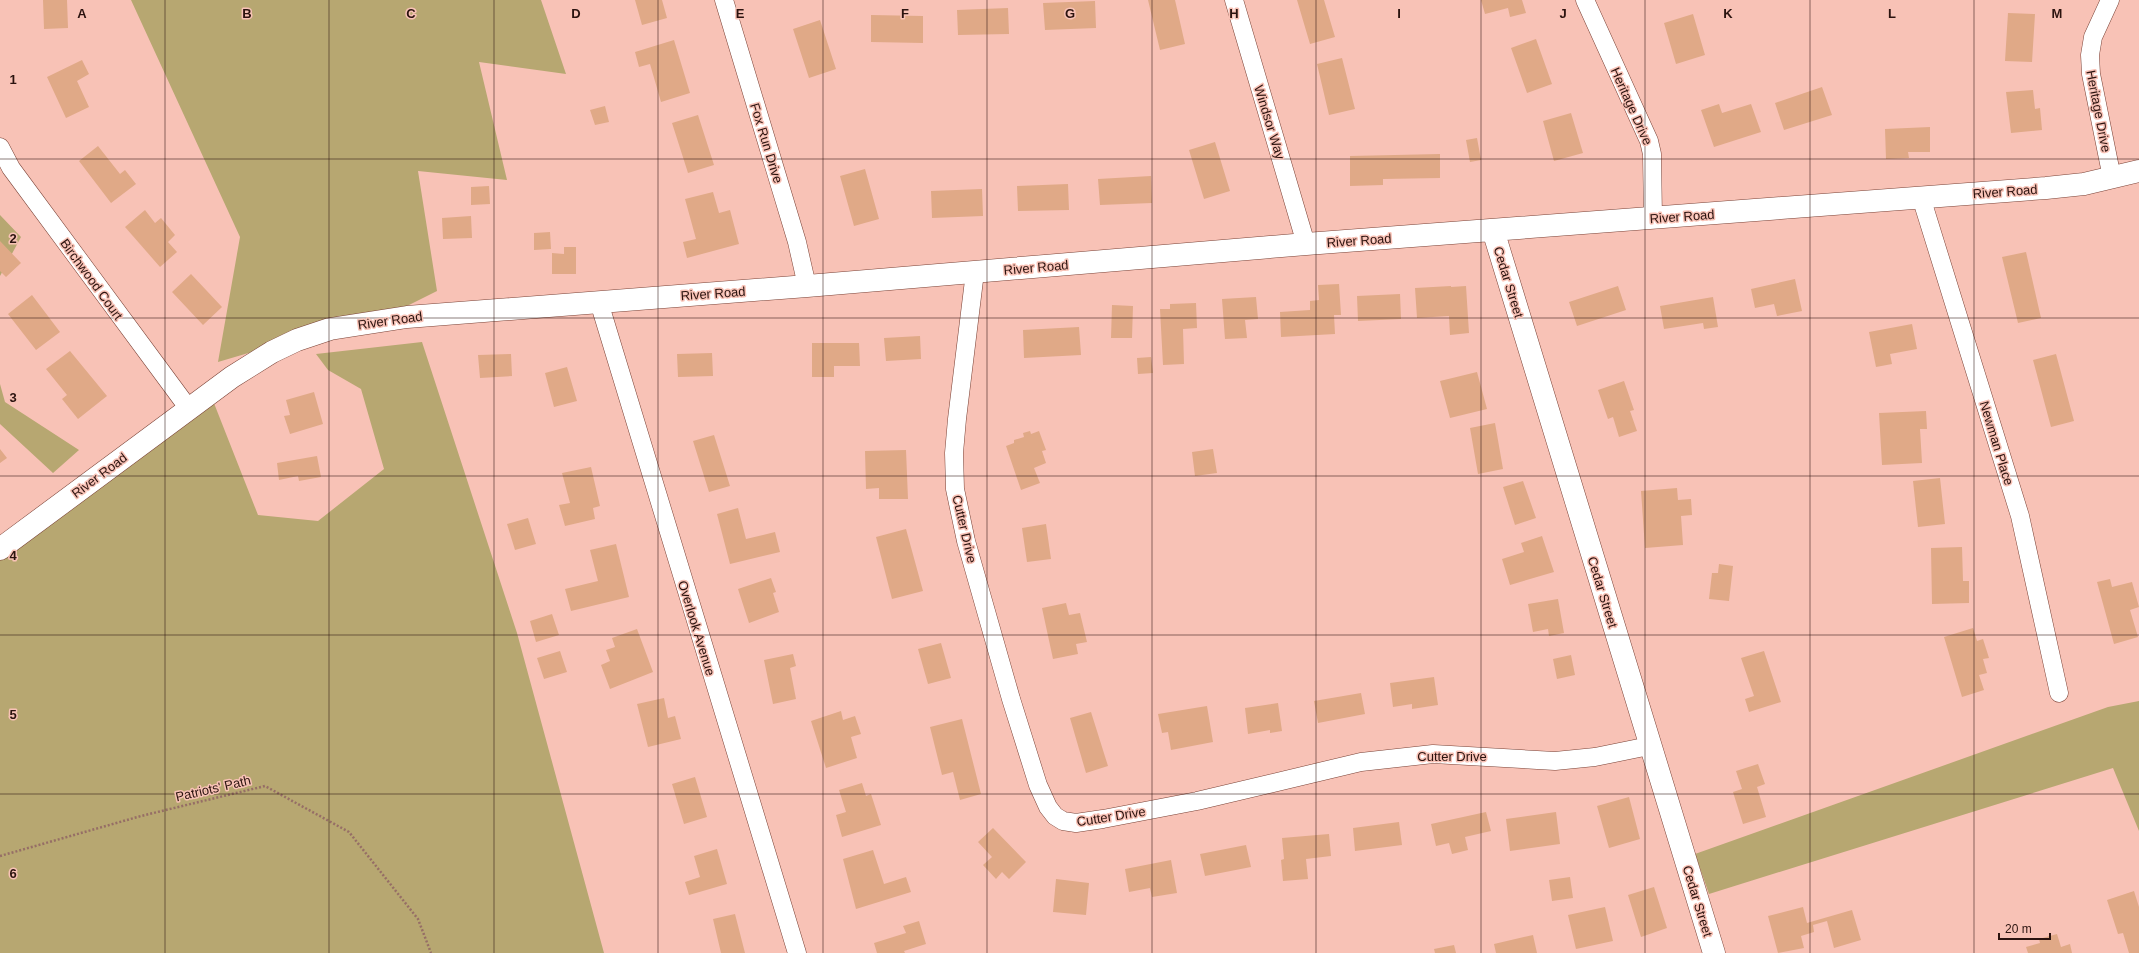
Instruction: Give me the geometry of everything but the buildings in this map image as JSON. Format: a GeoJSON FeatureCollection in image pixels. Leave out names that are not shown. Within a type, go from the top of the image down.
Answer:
{"type":"FeatureCollection","features":[{"type":"Feature","properties":{"kind":"street","name":"Fox Run Drive"},"geometry":{"type":"LineString","coordinates":[[724,0],[797,242],[806,286]]}},
{"type":"Feature","properties":{"kind":"street","name":"Windsor Way"},"geometry":{"type":"LineString","coordinates":[[1234,0],[1306,244]]}},
{"type":"Feature","properties":{"kind":"street","name":"Heritage Drive"},"geometry":{"type":"LineString","coordinates":[[1585,0],[1649,141],[1652,154],[1653,218]]}},
{"type":"Feature","properties":{"kind":"street","name":"Heritage Drive"},"geometry":{"type":"LineString","coordinates":[[2110,0],[2093,37],[2090,55],[2091,74],[2112,178]]}},
{"type":"Feature","properties":{"kind":"street","name":"Birchwood Court"},"geometry":{"type":"LineString","coordinates":[[0,147],[11,168],[189,409]]}},
{"type":"Feature","properties":{"kind":"street","name":"River Road"},"geometry":{"type":"LineString","coordinates":[[0,549],[189,409],[272,352],[297,340],[330,329],[407,317],[806,286],[1306,244],[2046,188],[2112,178],[2139,171]]}},
{"type":"Feature","properties":{"kind":"street","name":"Newman Place"},"geometry":{"type":"LineString","coordinates":[[1921,197],[2020,516],[2059,693]]}},
{"type":"Feature","properties":{"kind":"street","name":"Cedar Street"},"geometry":{"type":"LineString","coordinates":[[1493,230],[1714,953]]}},
{"type":"Feature","properties":{"kind":"street","name":"Cutter Drive"},"geometry":{"type":"LineString","coordinates":[[975,272],[957,419],[954,453],[955,488],[966,541],[1010,699],[1038,785],[1048,807],[1054,816],[1063,821],[1076,823],[1104,819],[1196,801],[1362,762],[1433,754],[1556,761],[1595,757],[1650,746]]}},
{"type":"Feature","properties":{"kind":"street","name":"Overlook Avenue"},"geometry":{"type":"LineString","coordinates":[[599,302],[797,953]]}},
{"type":"Feature","properties":{"kind":"path","name":"Patriots' Path"},"geometry":{"type":"LineString","coordinates":[[0,856],[141,816],[264,786],[349,832],[418,919],[431,953]]}},
{"type":"Feature","properties":{"kind":"shaded area"},"geometry":{"type":"Polygon","coordinates":[[[131,0],[541,0],[566,74],[479,62],[507,180],[418,171],[437,291],[405,307],[218,362],[240,237],[131,0]]]}},
{"type":"Feature","properties":{"kind":"shaded area"},"geometry":{"type":"Polygon","coordinates":[[[0,215],[21,237],[0,276],[0,215]]]}},
{"type":"Feature","properties":{"kind":"shaded area"},"geometry":{"type":"Polygon","coordinates":[[[422,342],[517,633],[604,953],[0,953],[0,544],[208,388],[258,515],[318,521],[384,469],[361,389],[328,370],[316,354],[422,342]]]}},
{"type":"Feature","properties":{"kind":"shaded area"},"geometry":{"type":"Polygon","coordinates":[[[0,384],[5,402],[79,450],[53,473],[0,424],[0,384]]]}},
{"type":"Feature","properties":{"kind":"shaded area"},"geometry":{"type":"Polygon","coordinates":[[[2139,701],[2139,831],[2113,768],[1709,894],[1695,854],[2108,707],[2139,701]]]}}]}
